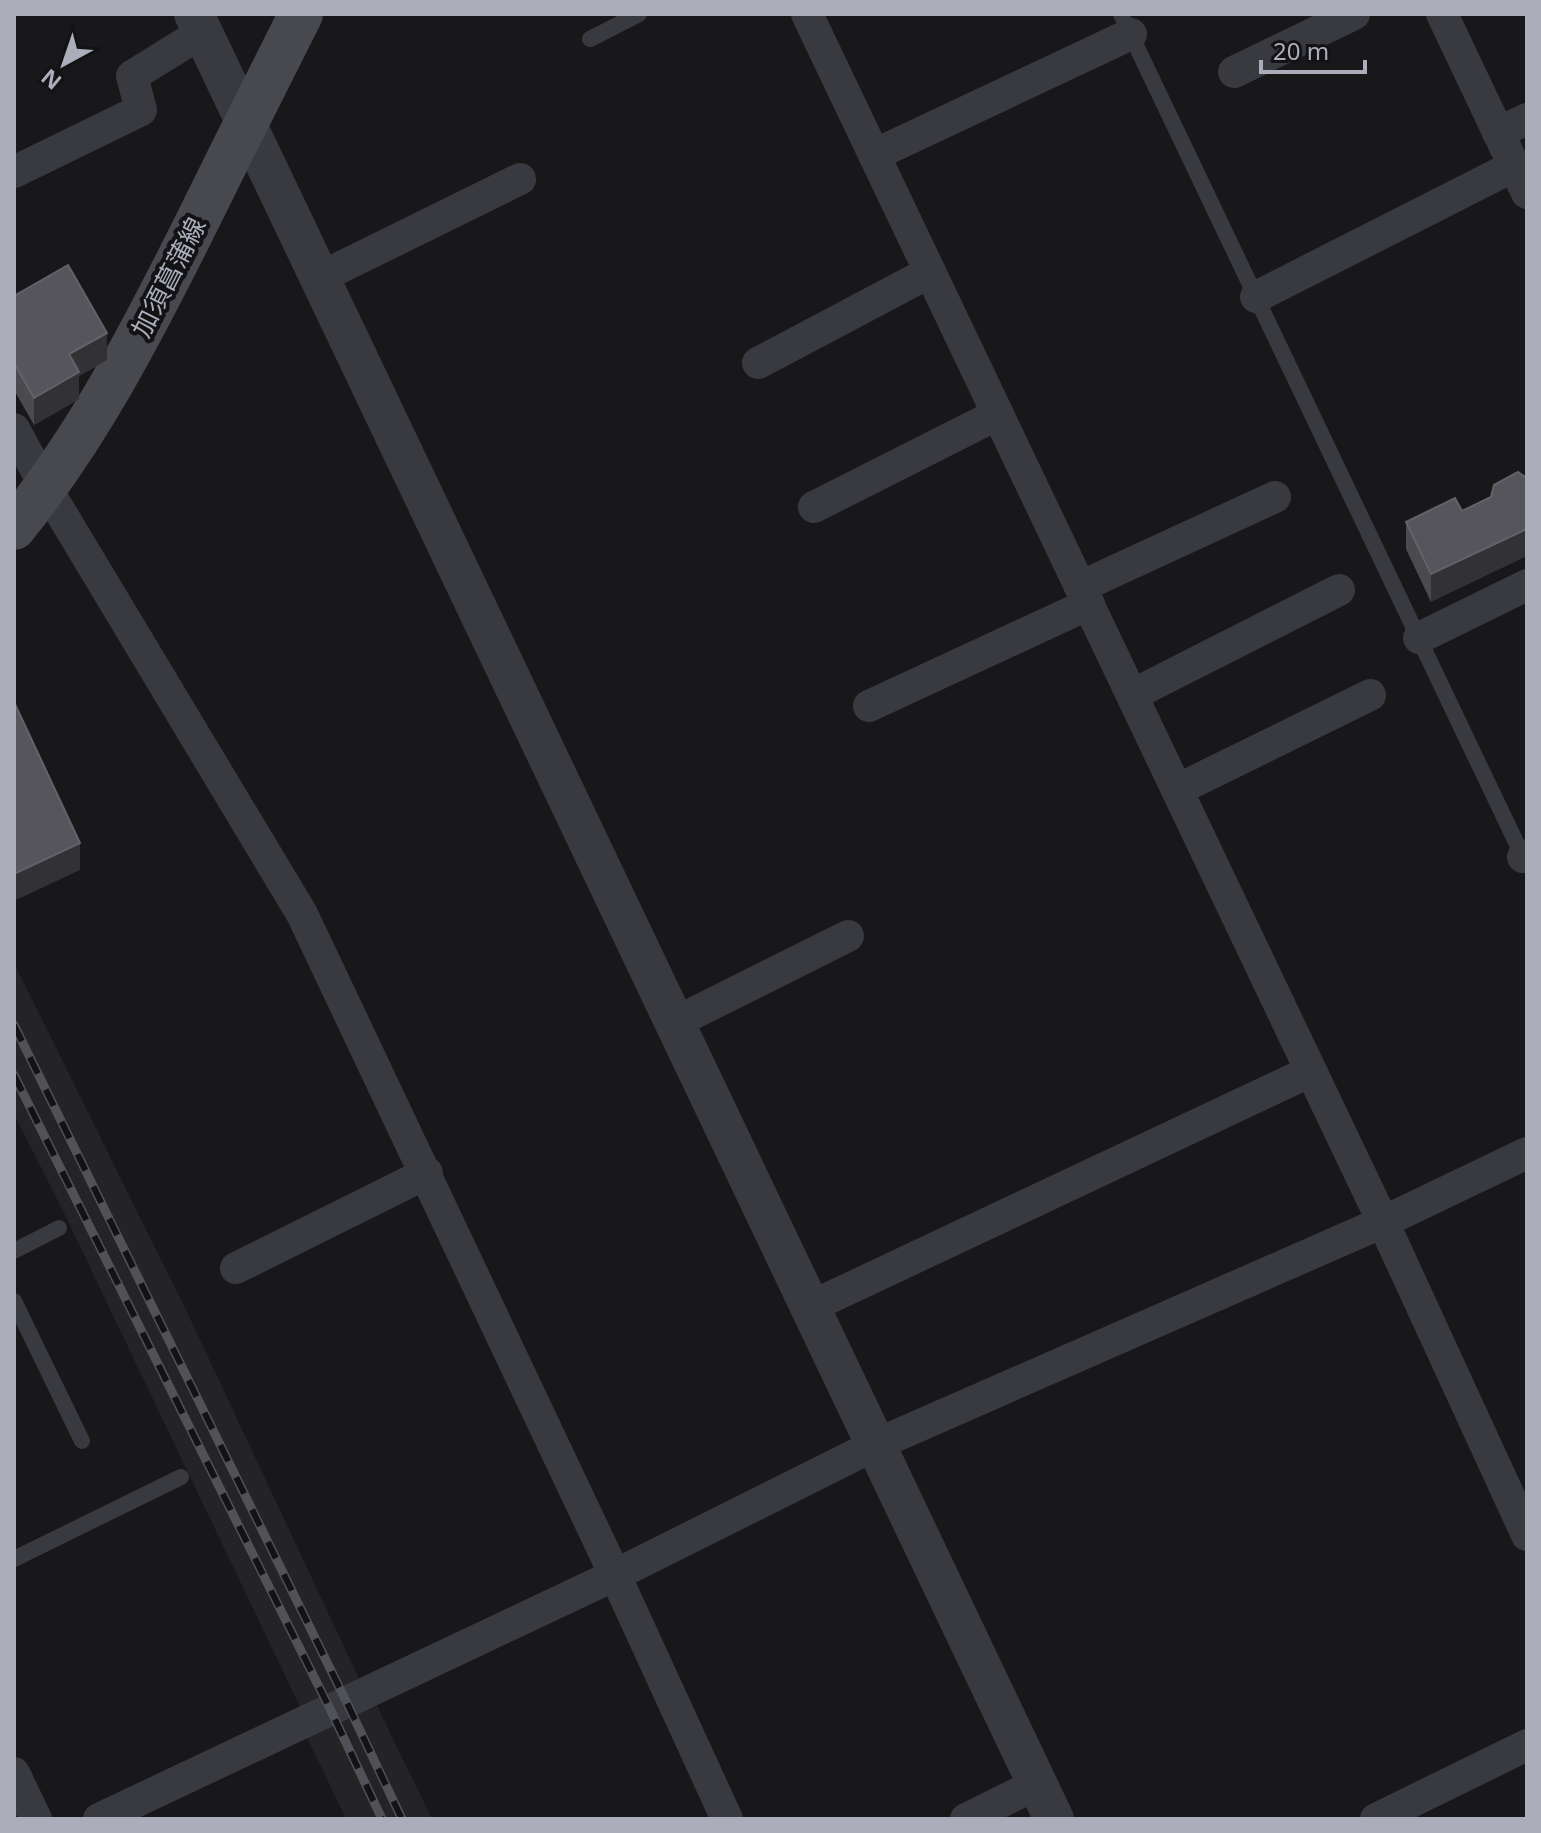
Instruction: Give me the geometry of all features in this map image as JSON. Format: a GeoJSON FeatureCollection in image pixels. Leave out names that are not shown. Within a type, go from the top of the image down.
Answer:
{"type":"FeatureCollection","features":[{"type":"Feature","properties":{"kind":"main road","name":"加須菖蒲線"},"geometry":{"type":"LineString","coordinates":[[14,528],[46,488],[96,413],[149,317],[301,14]]}},
{"type":"Feature","properties":{"kind":"street"},"geometry":{"type":"LineString","coordinates":[[807,14],[1523,1517]]}},
{"type":"Feature","properties":{"kind":"street"},"geometry":{"type":"LineString","coordinates":[[1234,72],[1354,14]]}},
{"type":"Feature","properties":{"kind":"street"},"geometry":{"type":"LineString","coordinates":[[1256,297],[1520,179],[1442,14]]}},
{"type":"Feature","properties":{"kind":"street"},"geometry":{"type":"LineString","coordinates":[[14,172],[141,110],[132,76],[198,23],[1046,1802],[966,1819]]}},
{"type":"Feature","properties":{"kind":"street"},"geometry":{"type":"LineString","coordinates":[[874,155],[1126,24]]}},
{"type":"Feature","properties":{"kind":"street"},"geometry":{"type":"LineString","coordinates":[[1498,133],[1527,119]]}},
{"type":"Feature","properties":{"kind":"street"},"geometry":{"type":"LineString","coordinates":[[319,278],[520,179]]}},
{"type":"Feature","properties":{"kind":"street"},"geometry":{"type":"LineString","coordinates":[[758,363],[930,272]]}},
{"type":"Feature","properties":{"kind":"street"},"geometry":{"type":"LineString","coordinates":[[814,507],[998,414]]}},
{"type":"Feature","properties":{"kind":"street"},"geometry":{"type":"LineString","coordinates":[[14,429],[46,488],[302,914],[427,1173],[726,1819]]}},
{"type":"Feature","properties":{"kind":"street"},"geometry":{"type":"LineString","coordinates":[[869,706],[1275,497]]}},
{"type":"Feature","properties":{"kind":"street"},"geometry":{"type":"LineString","coordinates":[[1419,638],[1527,585]]}},
{"type":"Feature","properties":{"kind":"street"},"geometry":{"type":"LineString","coordinates":[[1132,695],[1339,590]]}},
{"type":"Feature","properties":{"kind":"street"},"geometry":{"type":"LineString","coordinates":[[1177,790],[1370,695]]}},
{"type":"Feature","properties":{"kind":"street"},"geometry":{"type":"LineString","coordinates":[[674,1023],[848,936]]}},
{"type":"Feature","properties":{"kind":"street"},"geometry":{"type":"LineString","coordinates":[[810,1307],[1311,1071]]}},
{"type":"Feature","properties":{"kind":"street"},"geometry":{"type":"LineString","coordinates":[[99,1819],[615,1575],[875,1445],[1383,1222],[1527,1153]]}},
{"type":"Feature","properties":{"kind":"street"},"geometry":{"type":"LineString","coordinates":[[236,1268],[427,1173]]}},
{"type":"Feature","properties":{"kind":"street"},"geometry":{"type":"LineString","coordinates":[[1376,1819],[1527,1745]]}},
{"type":"Feature","properties":{"kind":"street"},"geometry":{"type":"LineString","coordinates":[[14,1773],[36,1819]]}},
{"type":"Feature","properties":{"kind":"lane"},"geometry":{"type":"LineString","coordinates":[[590,39],[639,14]]}},
{"type":"Feature","properties":{"kind":"lane"},"geometry":{"type":"LineString","coordinates":[[1126,24],[1526,859]]}},
{"type":"Feature","properties":{"kind":"lane"},"geometry":{"type":"LineString","coordinates":[[14,1251],[59,1228]]}},
{"type":"Feature","properties":{"kind":"lane"},"geometry":{"type":"LineString","coordinates":[[14,1301],[82,1441]]}},
{"type":"Feature","properties":{"kind":"lane"},"geometry":{"type":"LineString","coordinates":[[14,1559],[181,1477]]}},
{"type":"Feature","properties":{"kind":"shaded area"},"geometry":{"type":"Polygon","coordinates":[[[14,963],[186,1310],[361,1683],[302,1711],[14,1114],[14,963]]]}},
{"type":"Feature","properties":{"kind":"shaded area"},"geometry":{"type":"Polygon","coordinates":[[[375,1702],[432,1819],[346,1819],[306,1735],[375,1702]]]}},
{"type":"Feature","properties":{"kind":"building"},"geometry":{"type":"Polygon","coordinates":[[[68,265],[107,333],[69,354],[79,372],[34,398],[14,363],[14,296],[68,265]]]}},
{"type":"Feature","properties":{"kind":"building"},"geometry":{"type":"Polygon","coordinates":[[[1518,472],[1527,478],[1527,529],[1431,574],[1406,522],[1455,498],[1462,511],[1491,497],[1494,485],[1518,472]]]}},
{"type":"Feature","properties":{"kind":"building"},"geometry":{"type":"Polygon","coordinates":[[[14,702],[80,843],[14,874],[14,702]]]}},
{"type":"Feature","properties":{"kind":"railway"},"geometry":{"type":"LineString","coordinates":[[14,1025],[402,1819]]}},
{"type":"Feature","properties":{"kind":"railway"},"geometry":{"type":"LineString","coordinates":[[14,1075],[382,1819]]}}]}
